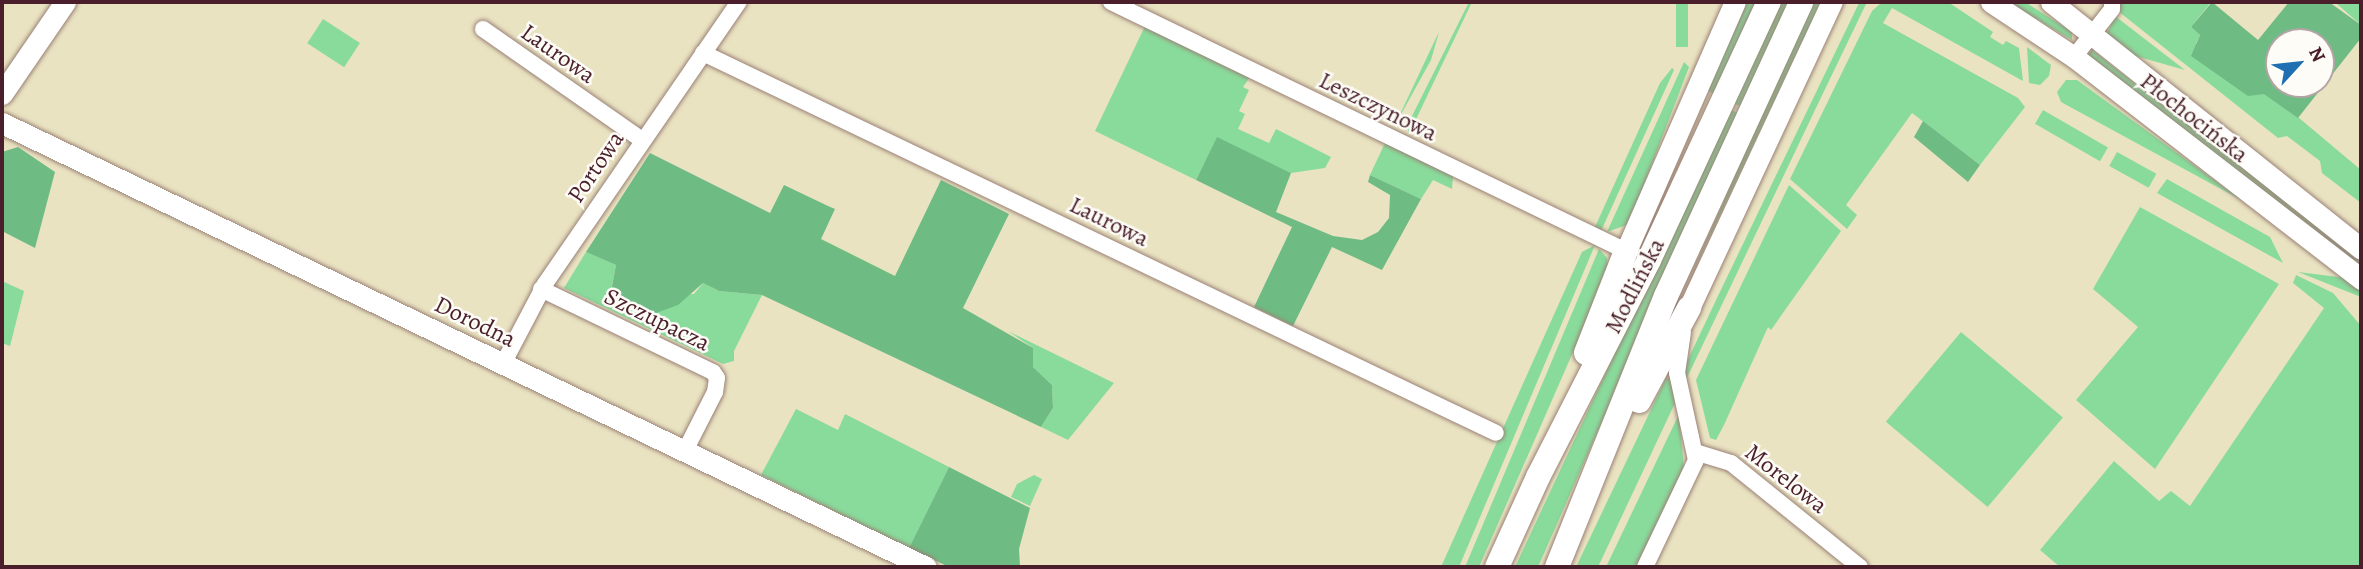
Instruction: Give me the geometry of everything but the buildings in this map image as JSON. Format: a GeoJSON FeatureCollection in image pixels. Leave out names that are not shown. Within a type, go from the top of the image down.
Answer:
{"type":"FeatureCollection","features":[{"type":"Feature","properties":{"kind":"main road"},"geometry":{"type":"LineString","coordinates":[[2,94],[65,2]]}},
{"type":"Feature","properties":{"kind":"main road","name":"Modlińska"},"geometry":{"type":"LineString","coordinates":[[1626,251],[1735,2]]}},
{"type":"Feature","properties":{"kind":"main road","name":"Modlińska"},"geometry":{"type":"LineString","coordinates":[[1497,567],[1538,477],[1649,260],[1769,2]]}},
{"type":"Feature","properties":{"kind":"main road","name":"Modlińska"},"geometry":{"type":"LineString","coordinates":[[1557,567],[1588,498],[1666,296],[1801,2]]}},
{"type":"Feature","properties":{"kind":"main road"},"geometry":{"type":"LineString","coordinates":[[1588,498],[1689,308],[1832,2]]}},
{"type":"Feature","properties":{"kind":"main road"},"geometry":{"type":"LineString","coordinates":[[1812,46],[1846,2]]}},
{"type":"Feature","properties":{"kind":"main road","name":"Płochocińska"},"geometry":{"type":"LineString","coordinates":[[1991,2],[2074,57],[2361,279]]}},
{"type":"Feature","properties":{"kind":"main road","name":"Płochocińska"},"geometry":{"type":"LineString","coordinates":[[2051,2],[2361,249]]}},
{"type":"Feature","properties":{"kind":"main road","name":"Dorodna"},"geometry":{"type":"LineString","coordinates":[[2,123],[926,567]]}},
{"type":"Feature","properties":{"kind":"main road"},"geometry":{"type":"LineString","coordinates":[[1538,477],[1626,251]]}},
{"type":"Feature","properties":{"kind":"street","name":"Portowa"},"geometry":{"type":"LineString","coordinates":[[503,364],[541,289],[739,2]]}},
{"type":"Feature","properties":{"kind":"street","name":"Leszczynowa"},"geometry":{"type":"LineString","coordinates":[[1111,2],[1626,251]]}},
{"type":"Feature","properties":{"kind":"street"},"geometry":{"type":"LineString","coordinates":[[2074,57],[2112,9],[2112,2]]}},
{"type":"Feature","properties":{"kind":"street","name":"Laurowa"},"geometry":{"type":"LineString","coordinates":[[483,29],[642,140]]}},
{"type":"Feature","properties":{"kind":"street","name":"Laurowa"},"geometry":{"type":"LineString","coordinates":[[703,53],[1496,433]]}},
{"type":"Feature","properties":{"kind":"street","name":"Szczupacza"},"geometry":{"type":"LineString","coordinates":[[541,289],[717,378],[715,392],[685,451]]}},
{"type":"Feature","properties":{"kind":"street"},"geometry":{"type":"LineString","coordinates":[[1645,567],[1694,469],[1695,452],[1677,373],[1689,308]]}},
{"type":"Feature","properties":{"kind":"street","name":"Morelowa"},"geometry":{"type":"LineString","coordinates":[[1695,452],[1731,463],[1860,567]]}},
{"type":"Feature","properties":{"kind":"green space"},"geometry":{"type":"Polygon","coordinates":[[[1469,2],[1472,2],[1409,134],[1407,126],[1469,2]]]}},
{"type":"Feature","properties":{"kind":"green space"},"geometry":{"type":"Polygon","coordinates":[[[1676,2],[1688,2],[1688,47],[1676,47],[1676,2]]]}},
{"type":"Feature","properties":{"kind":"green space"},"geometry":{"type":"Polygon","coordinates":[[[1745,2],[1821,2],[1690,278],[1761,116],[1706,90],[1745,2]]]}},
{"type":"Feature","properties":{"kind":"green space"},"geometry":{"type":"Polygon","coordinates":[[[1867,2],[1684,384],[1683,370],[1717,298],[1859,3],[1867,2]]]}},
{"type":"Feature","properties":{"kind":"green space"},"geometry":{"type":"Polygon","coordinates":[[[1882,2],[1948,2],[1993,32],[1990,37],[2003,45],[2006,41],[2019,48],[2023,81],[1892,8],[1883,23],[2018,98],[2025,107],[1980,165],[1912,113],[1846,205],[1857,215],[1847,229],[1790,179],[1872,11],[1882,2]]]}},
{"type":"Feature","properties":{"kind":"green space"},"geometry":{"type":"Polygon","coordinates":[[[2008,2],[2025,2],[2072,32],[2072,40],[2008,2]]]}},
{"type":"Feature","properties":{"kind":"green space"},"geometry":{"type":"Polygon","coordinates":[[[2118,2],[2211,2],[2191,27],[2200,35],[2196,43],[2265,91],[2265,98],[2279,101],[2361,170],[2361,203],[2322,173],[2320,161],[2287,136],[2278,138],[2118,11],[2118,2]]]}},
{"type":"Feature","properties":{"kind":"green space"},"geometry":{"type":"Polygon","coordinates":[[[2212,2],[2258,40],[2265,31],[2265,95],[2248,96],[2191,56],[2200,35],[2191,27],[2212,2]]]}},
{"type":"Feature","properties":{"kind":"green space"},"geometry":{"type":"Polygon","coordinates":[[[2289,2],[2329,2],[2361,25],[2361,38],[2335,71],[2335,28],[2268,28],[2289,2]]]}},
{"type":"Feature","properties":{"kind":"green space"},"geometry":{"type":"Polygon","coordinates":[[[2361,2],[2361,25],[2337,4],[2361,2]]]}},
{"type":"Feature","properties":{"kind":"green space"},"geometry":{"type":"Polygon","coordinates":[[[2115,16],[2185,70],[2132,55],[2107,33],[2115,16]]]}},
{"type":"Feature","properties":{"kind":"green space"},"geometry":{"type":"Polygon","coordinates":[[[323,19],[360,43],[344,67],[307,43],[323,19]]]}},
{"type":"Feature","properties":{"kind":"green space"},"geometry":{"type":"Polygon","coordinates":[[[1145,26],[1250,77],[1243,87],[1249,90],[1239,111],[1245,114],[1238,129],[1269,143],[1276,129],[1331,157],[1325,168],[1291,173],[1217,138],[1196,180],[1095,131],[1145,26]]]}},
{"type":"Feature","properties":{"kind":"green space"},"geometry":{"type":"Polygon","coordinates":[[[1439,32],[1431,60],[1394,127],[1436,38],[1439,32]]]}},
{"type":"Feature","properties":{"kind":"green space"},"geometry":{"type":"Polygon","coordinates":[[[2027,47],[2051,65],[2049,76],[2040,85],[2029,83],[2027,47]]]}},
{"type":"Feature","properties":{"kind":"green space"},"geometry":{"type":"Polygon","coordinates":[[[2092,50],[2361,260],[2357,266],[2088,56],[2092,50]]]}},
{"type":"Feature","properties":{"kind":"green space"},"geometry":{"type":"Polygon","coordinates":[[[1684,62],[1689,67],[1629,224],[1607,232],[1684,62]]]}},
{"type":"Feature","properties":{"kind":"green space"},"geometry":{"type":"Polygon","coordinates":[[[1672,68],[1674,70],[1601,231],[1595,227],[1660,83],[1672,68]]]}},
{"type":"Feature","properties":{"kind":"green space"},"geometry":{"type":"Polygon","coordinates":[[[2066,80],[2077,80],[2243,201],[2061,102],[2057,92],[2066,80]]]}},
{"type":"Feature","properties":{"kind":"green space"},"geometry":{"type":"Polygon","coordinates":[[[2270,98],[2314,98],[2298,118],[2270,98]]]}},
{"type":"Feature","properties":{"kind":"green space"},"geometry":{"type":"Polygon","coordinates":[[[1729,109],[1738,113],[1538,567],[1515,567],[1729,109]]]}},
{"type":"Feature","properties":{"kind":"green space"},"geometry":{"type":"Polygon","coordinates":[[[2043,110],[2108,147],[2100,161],[2035,124],[2043,110]]]}},
{"type":"Feature","properties":{"kind":"green space"},"geometry":{"type":"Polygon","coordinates":[[[1923,121],[1980,165],[1968,182],[1914,137],[1923,121]]]}},
{"type":"Feature","properties":{"kind":"green space"},"geometry":{"type":"Polygon","coordinates":[[[1217,137],[1291,173],[1276,212],[1333,236],[1362,240],[1378,232],[1389,218],[1390,195],[1368,182],[1370,175],[1421,199],[1382,270],[1332,247],[1293,326],[1254,307],[1292,227],[1196,180],[1217,137]]]}},
{"type":"Feature","properties":{"kind":"green space"},"geometry":{"type":"Polygon","coordinates":[[[1385,143],[1453,176],[1452,189],[1433,180],[1421,199],[1370,175],[1385,143]]]}},
{"type":"Feature","properties":{"kind":"green space"},"geometry":{"type":"Polygon","coordinates":[[[18,147],[55,172],[35,248],[2,231],[2,152],[18,147]]]}},
{"type":"Feature","properties":{"kind":"green space"},"geometry":{"type":"Polygon","coordinates":[[[2117,152],[2156,174],[2149,188],[2109,166],[2117,152]]]}},
{"type":"Feature","properties":{"kind":"green space"},"geometry":{"type":"Polygon","coordinates":[[[650,153],[770,213],[784,185],[835,209],[821,239],[895,276],[941,180],[1009,214],[963,308],[1033,348],[1033,367],[1052,385],[1053,408],[1041,427],[762,295],[719,291],[703,283],[678,305],[648,316],[616,305],[610,297],[616,265],[586,252],[650,153]]]}},
{"type":"Feature","properties":{"kind":"green space"},"geometry":{"type":"Polygon","coordinates":[[[2167,179],[2270,237],[2283,263],[2157,193],[2167,179]]]}},
{"type":"Feature","properties":{"kind":"green space"},"geometry":{"type":"Polygon","coordinates":[[[1789,185],[1841,231],[1771,330],[1768,327],[1716,440],[1710,438],[1696,380],[1789,185]]]}},
{"type":"Feature","properties":{"kind":"green space"},"geometry":{"type":"Polygon","coordinates":[[[2140,207],[2279,284],[2155,469],[2076,400],[2138,327],[2093,289],[2140,207]]]}},
{"type":"Feature","properties":{"kind":"green space"},"geometry":{"type":"Polygon","coordinates":[[[1595,245],[1459,567],[1441,567],[1582,252],[1595,245]]]}},
{"type":"Feature","properties":{"kind":"green space"},"geometry":{"type":"Polygon","coordinates":[[[1599,249],[1607,258],[1608,269],[1591,311],[1479,567],[1465,567],[1599,249]]]}},
{"type":"Feature","properties":{"kind":"green space"},"geometry":{"type":"Polygon","coordinates":[[[586,252],[616,265],[610,296],[694,294],[703,283],[719,291],[762,295],[734,351],[734,361],[723,364],[564,288],[586,252]]]}},
{"type":"Feature","properties":{"kind":"green space"},"geometry":{"type":"Polygon","coordinates":[[[2298,272],[2347,278],[2361,288],[2361,297],[2298,272]]]}},
{"type":"Feature","properties":{"kind":"green space"},"geometry":{"type":"Polygon","coordinates":[[[2296,275],[2333,293],[2361,326],[2361,567],[2060,567],[2040,550],[2114,461],[2159,501],[2171,491],[2190,506],[2324,308],[2293,283],[2296,275]]]}},
{"type":"Feature","properties":{"kind":"green space"},"geometry":{"type":"Polygon","coordinates":[[[2,281],[24,291],[10,346],[2,343],[2,281]]]}},
{"type":"Feature","properties":{"kind":"green space"},"geometry":{"type":"Polygon","coordinates":[[[1008,331],[1114,383],[1068,440],[1041,427],[1053,408],[1052,385],[1033,367],[1033,348],[1008,331]]]}},
{"type":"Feature","properties":{"kind":"green space"},"geometry":{"type":"Polygon","coordinates":[[[1961,332],[2063,417],[1988,507],[1886,422],[1961,332]]]}},
{"type":"Feature","properties":{"kind":"green space"},"geometry":{"type":"Polygon","coordinates":[[[1666,378],[1671,379],[1675,403],[1598,567],[1576,567],[1666,378]]]}},
{"type":"Feature","properties":{"kind":"green space"},"geometry":{"type":"Polygon","coordinates":[[[796,409],[838,430],[845,414],[949,467],[909,548],[761,475],[796,409]]]}},
{"type":"Feature","properties":{"kind":"green space"},"geometry":{"type":"Polygon","coordinates":[[[1679,414],[1684,469],[1636,567],[1606,567],[1679,414]]]}},
{"type":"Feature","properties":{"kind":"green space"},"geometry":{"type":"Polygon","coordinates":[[[949,467],[1030,508],[1019,549],[1020,567],[949,567],[909,548],[949,467]]]}},
{"type":"Feature","properties":{"kind":"green space"},"geometry":{"type":"Polygon","coordinates":[[[1034,475],[1042,479],[1030,506],[1011,497],[1017,484],[1034,475]]]}}]}
